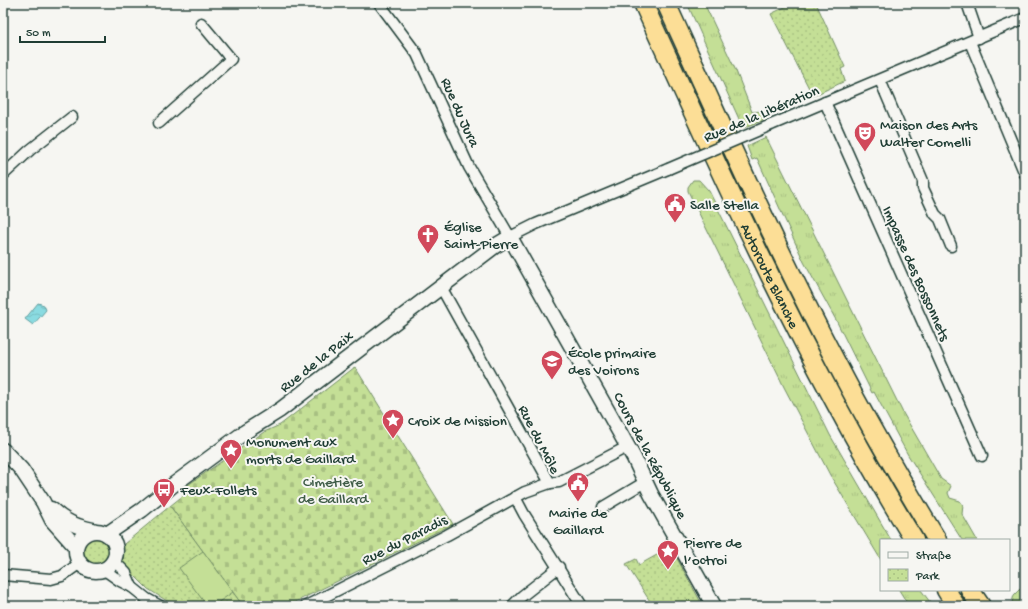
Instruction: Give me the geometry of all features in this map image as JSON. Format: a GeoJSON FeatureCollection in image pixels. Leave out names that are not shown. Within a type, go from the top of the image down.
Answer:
{"type":"FeatureCollection","features":[{"type":"Feature","properties":{"kind":"highway","name":"Autoroute Blanche"},"geometry":{"type":"LineString","coordinates":[[643,3],[737,208],[796,329],[850,430],[913,539]]}},
{"type":"Feature","properties":{"kind":"highway","name":"Autoroute Blanche"},"geometry":{"type":"LineString","coordinates":[[666,3],[738,163],[806,304],[868,422],[936,539]]}},
{"type":"Feature","properties":{"kind":"highway"},"geometry":{"type":"LineString","coordinates":[[947,591],[956,606]]}},
{"type":"Feature","properties":{"kind":"highway"},"geometry":{"type":"LineString","coordinates":[[971,591],[981,606]]}},
{"type":"Feature","properties":{"kind":"street","name":"Rue du Jura"},"geometry":{"type":"LineString","coordinates":[[379,3],[417,54],[469,167],[510,237]]}},
{"type":"Feature","properties":{"kind":"street"},"geometry":{"type":"LineString","coordinates":[[967,3],[974,40],[1025,174]]}},
{"type":"Feature","properties":{"kind":"street","name":"Rue de la Libération"},"geometry":{"type":"LineString","coordinates":[[510,237],[536,224],[1025,18]]}},
{"type":"Feature","properties":{"kind":"street"},"geometry":{"type":"LineString","coordinates":[[159,123],[231,59],[201,23]]}},
{"type":"Feature","properties":{"kind":"street"},"geometry":{"type":"LineString","coordinates":[[880,80],[923,181],[923,188],[935,214],[940,219],[951,246]]}},
{"type":"Feature","properties":{"kind":"street","name":"Impasse des Bossonnets"},"geometry":{"type":"LineString","coordinates":[[825,102],[982,456]]}},
{"type":"Feature","properties":{"kind":"street"},"geometry":{"type":"LineString","coordinates":[[3,175],[30,150],[72,117]]}},
{"type":"Feature","properties":{"kind":"street","name":"Rue de la Paix"},"geometry":{"type":"LineString","coordinates":[[107,534],[142,510],[230,443],[284,407],[440,287],[495,246],[510,237]]}},
{"type":"Feature","properties":{"kind":"street","name":"Cours de la République"},"geometry":{"type":"LineString","coordinates":[[510,237],[714,606]]}},
{"type":"Feature","properties":{"kind":"street","name":"Rue du Môle"},"geometry":{"type":"LineString","coordinates":[[440,287],[550,483],[515,497]]}},
{"type":"Feature","properties":{"kind":"street"},"geometry":{"type":"LineString","coordinates":[[550,483],[559,482],[627,447]]}},
{"type":"Feature","properties":{"kind":"street"},"geometry":{"type":"LineString","coordinates":[[3,450],[21,469],[43,502],[52,520],[76,547]]}},
{"type":"Feature","properties":{"kind":"street"},"geometry":{"type":"LineString","coordinates":[[603,507],[645,482]]}},
{"type":"Feature","properties":{"kind":"street"},"geometry":{"type":"LineString","coordinates":[[515,497],[524,514],[559,567],[582,606]]}},
{"type":"Feature","properties":{"kind":"street","name":"Rue du Paradis"},"geometry":{"type":"LineString","coordinates":[[306,606],[408,553],[447,535],[515,497]]}},
{"type":"Feature","properties":{"kind":"street"},"geometry":{"type":"LineString","coordinates":[[43,502],[66,521],[79,527],[100,531],[107,534],[112,539],[116,554],[108,565],[97,571],[90,570],[80,563],[75,554],[78,540],[83,535],[93,530]]}},
{"type":"Feature","properties":{"kind":"street","name":"Rue de la Paix"},"geometry":{"type":"LineString","coordinates":[[115,546],[142,510]]}},
{"type":"Feature","properties":{"kind":"street"},"geometry":{"type":"LineString","coordinates":[[3,574],[51,579],[62,576],[80,563]]}},
{"type":"Feature","properties":{"kind":"street"},"geometry":{"type":"LineString","coordinates":[[108,565],[120,581],[132,587],[147,599],[160,606]]}},
{"type":"Feature","properties":{"kind":"street"},"geometry":{"type":"LineString","coordinates":[[512,606],[559,567]]}},
{"type":"Feature","properties":{"kind":"green space"},"geometry":{"type":"Polygon","coordinates":[[[687,3],[704,3],[736,71],[752,112],[761,111],[767,119],[743,128],[687,3]]]}},
{"type":"Feature","properties":{"kind":"green space"},"geometry":{"type":"Polygon","coordinates":[[[793,3],[816,3],[845,67],[841,69],[845,81],[813,96],[771,14],[793,3]]]}},
{"type":"Feature","properties":{"kind":"green space"},"geometry":{"type":"Polygon","coordinates":[[[766,137],[903,413],[941,479],[951,486],[948,493],[950,498],[960,501],[963,505],[962,514],[976,539],[961,539],[908,455],[874,392],[872,393],[836,320],[804,262],[757,158],[752,160],[747,146],[766,137]]]}},
{"type":"Feature","properties":{"kind":"green space"},"geometry":{"type":"Polygon","coordinates":[[[693,180],[699,180],[709,191],[830,435],[890,539],[880,539],[880,558],[830,475],[784,387],[688,191],[688,187],[693,180]]]}},
{"type":"Feature","properties":{"kind":"green space","name":"Cimetière de Gaillard"},"geometry":{"type":"Polygon","coordinates":[[[355,367],[453,524],[287,606],[243,606],[170,506],[185,494],[182,489],[264,432],[280,425],[355,367]]]}},
{"type":"Feature","properties":{"kind":"green space"},"geometry":{"type":"Polygon","coordinates":[[[170,506],[243,606],[178,606],[148,589],[125,566],[123,560],[124,544],[170,506]]]}},
{"type":"Feature","properties":{"kind":"green space"},"geometry":{"type":"Polygon","coordinates":[[[95,537],[105,541],[109,551],[105,561],[95,565],[85,561],[81,551],[85,541],[95,537]]]}},
{"type":"Feature","properties":{"kind":"green space"},"geometry":{"type":"Polygon","coordinates":[[[668,542],[703,606],[653,606],[626,564],[636,559],[639,565],[664,551],[661,546],[668,542]]]}},
{"type":"Feature","properties":{"kind":"green space"},"geometry":{"type":"Polygon","coordinates":[[[203,551],[233,592],[213,606],[207,606],[179,568],[203,551]]]}},
{"type":"Feature","properties":{"kind":"green space"},"geometry":{"type":"Polygon","coordinates":[[[1020,589],[1025,596],[1025,606],[1011,606],[1014,595],[1020,589]]]}},
{"type":"Feature","properties":{"kind":"green space"},"geometry":{"type":"Polygon","coordinates":[[[900,591],[922,591],[933,606],[909,606],[900,591]]]}},
{"type":"Feature","properties":{"kind":"water"},"geometry":{"type":"Polygon","coordinates":[[[38,303],[44,305],[46,310],[33,325],[25,319],[38,303]]]}},
{"type":"Feature","properties":{"kind":"place","name":"Maison des Arts Walter Comelli"},"geometry":{"type":"Point","coordinates":[865,152]}},
{"type":"Feature","properties":{"kind":"place","name":"Salle Stella"},"geometry":{"type":"Point","coordinates":[675,224]}},
{"type":"Feature","properties":{"kind":"place","name":"Église Saint-Pierre"},"geometry":{"type":"Point","coordinates":[428,254]}},
{"type":"Feature","properties":{"kind":"place","name":"École primaire des Voirons"},"geometry":{"type":"Point","coordinates":[552,380]}},
{"type":"Feature","properties":{"kind":"place","name":"Croix de Mission"},"geometry":{"type":"Point","coordinates":[393,440]}},
{"type":"Feature","properties":{"kind":"place","name":"Monument aux morts de Gaillard"},"geometry":{"type":"Point","coordinates":[231,470]}},
{"type":"Feature","properties":{"kind":"place","name":"Mairie de Gaillard"},"geometry":{"type":"Point","coordinates":[578,502]}},
{"type":"Feature","properties":{"kind":"place","name":"Feux-Follets"},"geometry":{"type":"Point","coordinates":[164,508]}},
{"type":"Feature","properties":{"kind":"place","name":"Pierre de l’octroi"},"geometry":{"type":"Point","coordinates":[668,570]}}]}
